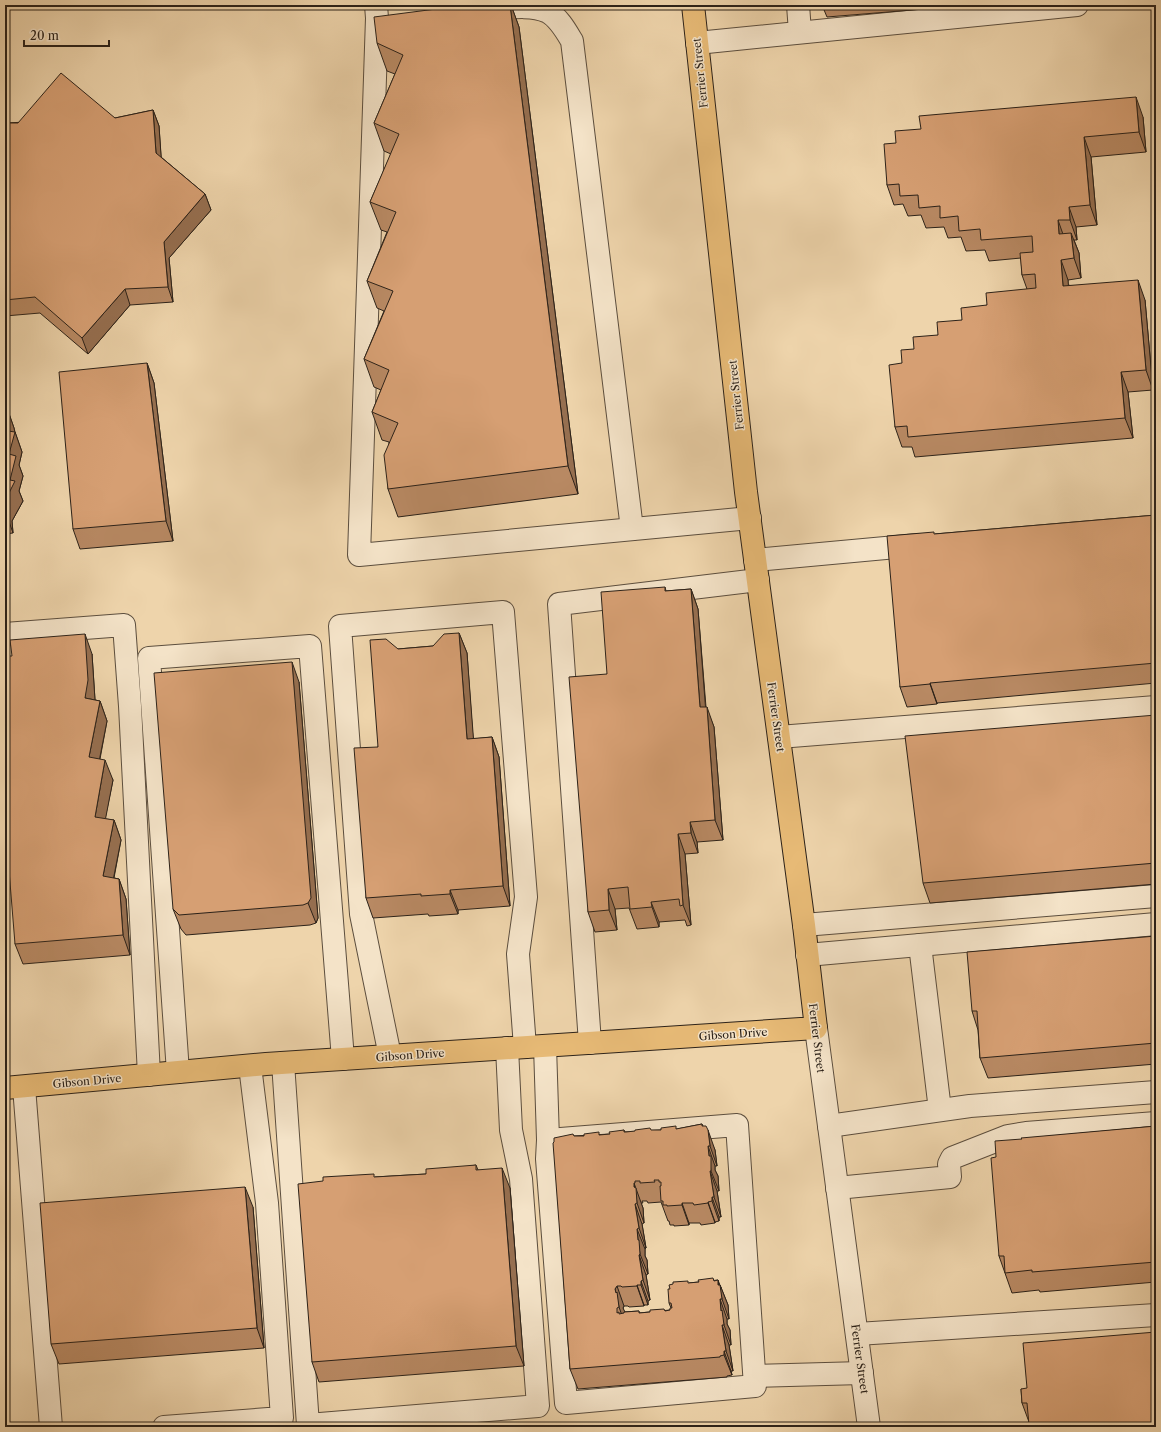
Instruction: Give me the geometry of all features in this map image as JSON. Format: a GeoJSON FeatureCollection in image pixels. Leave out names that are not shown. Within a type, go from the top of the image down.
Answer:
{"type":"FeatureCollection","features":[{"type":"Feature","properties":{"kind":"main road","name":"Ferrier Street"},"geometry":{"type":"LineString","coordinates":[[693,5],[756,570],[804,925],[816,1028]]}},
{"type":"Feature","properties":{"kind":"main road","name":"Gibson Drive"},"geometry":{"type":"LineString","coordinates":[[15,1088],[283,1063],[816,1028]]}},
{"type":"Feature","properties":{"kind":"street"},"geometry":{"type":"LineString","coordinates":[[798,5],[800,32]]}},
{"type":"Feature","properties":{"kind":"street"},"geometry":{"type":"LineString","coordinates":[[697,43],[1077,5]]}},
{"type":"Feature","properties":{"kind":"street"},"geometry":{"type":"LineString","coordinates":[[464,12],[528,7],[548,12],[560,22],[572,41],[632,529]]}},
{"type":"Feature","properties":{"kind":"street"},"geometry":{"type":"LineString","coordinates":[[382,13],[359,555],[750,518]]}},
{"type":"Feature","properties":{"kind":"street"},"geometry":{"type":"LineString","coordinates":[[590,1043],[559,604],[756,570],[939,543]]}},
{"type":"Feature","properties":{"kind":"street"},"geometry":{"type":"LineString","coordinates":[[390,1056],[361,914],[340,626],[503,612],[526,897],[518,954],[526,1047],[548,1140],[547,1159],[566,1402],[755,1386],[737,1125],[548,1140]]}},
{"type":"Feature","properties":{"kind":"street"},"geometry":{"type":"LineString","coordinates":[[5,634],[124,625],[130,706],[149,1075]]}},
{"type":"Feature","properties":{"kind":"street"},"geometry":{"type":"LineString","coordinates":[[178,1072],[149,658],[310,646],[343,1059]]}},
{"type":"Feature","properties":{"kind":"street"},"geometry":{"type":"LineString","coordinates":[[778,737],[1156,707]]}},
{"type":"Feature","properties":{"kind":"street"},"geometry":{"type":"LineString","coordinates":[[804,925],[1156,896]]}},
{"type":"Feature","properties":{"kind":"street"},"geometry":{"type":"LineString","coordinates":[[807,955],[1156,924]]}},
{"type":"Feature","properties":{"kind":"street"},"geometry":{"type":"LineString","coordinates":[[920,944],[940,1110]]}},
{"type":"Feature","properties":{"kind":"street","name":"Ferrier Street"},"geometry":{"type":"LineString","coordinates":[[816,1028],[869,1427]]}},
{"type":"Feature","properties":{"kind":"street"},"geometry":{"type":"LineString","coordinates":[[283,1063],[308,1425],[538,1406],[520,1179],[511,1130],[526,1047]]}},
{"type":"Feature","properties":{"kind":"street"},"geometry":{"type":"LineString","coordinates":[[164,1427],[282,1418],[267,1203],[250,1066]]}},
{"type":"Feature","properties":{"kind":"street"},"geometry":{"type":"LineString","coordinates":[[15,1088],[51,1427]]}},
{"type":"Feature","properties":{"kind":"street"},"geometry":{"type":"LineString","coordinates":[[829,1126],[970,1106],[1156,1092]]}},
{"type":"Feature","properties":{"kind":"street"},"geometry":{"type":"LineString","coordinates":[[837,1188],[950,1176],[949,1164],[952,1158],[1008,1136],[1026,1133],[1156,1123]]}},
{"type":"Feature","properties":{"kind":"street"},"geometry":{"type":"LineString","coordinates":[[857,1334],[1156,1315]]}},
{"type":"Feature","properties":{"kind":"street"},"geometry":{"type":"LineString","coordinates":[[754,1376],[862,1373]]}},
{"type":"Feature","properties":{"kind":"building"},"geometry":{"type":"Polygon","coordinates":[[[467,5],[510,5],[568,466],[388,489],[384,455],[398,423],[372,412],[389,370],[364,359],[393,291],[367,281],[396,212],[370,202],[399,134],[374,123],[403,55],[377,43],[374,17],[467,5]]]}},
{"type":"Feature","properties":{"kind":"building"},"geometry":{"type":"Polygon","coordinates":[[[61,73],[115,118],[153,110],[156,153],[205,194],[164,242],[168,287],[125,289],[82,338],[35,297],[5,300],[5,123],[18,123],[61,73]]]}},
{"type":"Feature","properties":{"kind":"building"},"geometry":{"type":"Polygon","coordinates":[[[1136,97],[1139,132],[1084,137],[1090,205],[1069,207],[1070,220],[1058,220],[1059,234],[1071,233],[1074,258],[1061,260],[1063,286],[1138,280],[1146,370],[1121,372],[1125,418],[908,437],[907,426],[895,427],[889,365],[902,363],[901,350],[914,349],[913,337],[938,335],[937,322],[962,320],[961,308],[987,305],[986,293],[1036,288],[1035,274],[1022,275],[1020,253],[1033,252],[1032,236],[981,240],[980,229],[959,231],[958,216],[940,218],[940,206],[919,208],[918,195],[900,196],[899,184],[887,185],[884,144],[896,143],[895,131],[921,129],[919,116],[1136,97]]]}},
{"type":"Feature","properties":{"kind":"building"},"geometry":{"type":"Polygon","coordinates":[[[147,363],[166,521],[73,529],[59,372],[147,363]]]}},
{"type":"Feature","properties":{"kind":"building"},"geometry":{"type":"Polygon","coordinates":[[[5,408],[7,408],[8,431],[15,432],[9,454],[16,456],[10,480],[15,481],[5,501],[5,408]]]}},
{"type":"Feature","properties":{"kind":"building"},"geometry":{"type":"Polygon","coordinates":[[[1156,515],[1156,663],[900,687],[887,536],[934,532],[934,534],[1156,515]]]}},
{"type":"Feature","properties":{"kind":"building"},"geometry":{"type":"Polygon","coordinates":[[[665,587],[665,591],[691,589],[700,707],[707,707],[715,820],[690,822],[691,833],[678,834],[683,905],[680,906],[679,899],[651,902],[652,907],[630,909],[628,887],[608,889],[609,910],[588,912],[569,677],[607,674],[601,592],[665,587]]]}},
{"type":"Feature","properties":{"kind":"building"},"geometry":{"type":"Polygon","coordinates":[[[459,633],[467,739],[492,737],[503,886],[450,890],[450,894],[421,896],[421,894],[366,898],[354,748],[378,747],[370,640],[386,639],[398,649],[433,646],[444,634],[459,633]]]}},
{"type":"Feature","properties":{"kind":"building"},"geometry":{"type":"Polygon","coordinates":[[[85,634],[88,680],[85,698],[100,701],[89,757],[105,760],[95,817],[114,820],[103,876],[119,879],[123,935],[15,944],[5,821],[5,656],[12,656],[10,640],[85,634]]]}},
{"type":"Feature","properties":{"kind":"building"},"geometry":{"type":"Polygon","coordinates":[[[292,662],[311,898],[308,903],[303,905],[179,915],[173,909],[154,673],[292,662]]]}},
{"type":"Feature","properties":{"kind":"building"},"geometry":{"type":"Polygon","coordinates":[[[1156,715],[1156,863],[923,883],[905,736],[1156,715]]]}},
{"type":"Feature","properties":{"kind":"building"},"geometry":{"type":"Polygon","coordinates":[[[1156,936],[1156,1043],[980,1058],[977,1011],[972,1011],[967,952],[1156,936]]]}},
{"type":"Feature","properties":{"kind":"building"},"geometry":{"type":"Polygon","coordinates":[[[702,1124],[702,1126],[706,1126],[708,1130],[710,1146],[708,1146],[709,1156],[711,1156],[710,1171],[714,1197],[712,1197],[712,1201],[708,1203],[694,1205],[693,1203],[682,1203],[682,1205],[667,1206],[663,1205],[663,1201],[661,1201],[661,1182],[659,1182],[659,1180],[654,1180],[655,1182],[640,1183],[640,1181],[635,1181],[634,1187],[636,1188],[637,1203],[635,1204],[639,1228],[637,1229],[639,1255],[643,1280],[641,1281],[641,1285],[637,1286],[617,1286],[615,1289],[616,1293],[617,1292],[619,1307],[617,1308],[617,1313],[639,1311],[639,1313],[650,1312],[650,1310],[664,1309],[665,1311],[670,1310],[670,1308],[672,1308],[671,1303],[669,1303],[668,1289],[670,1289],[669,1285],[673,1284],[673,1282],[699,1282],[698,1280],[713,1278],[714,1281],[718,1280],[722,1299],[720,1299],[726,1351],[724,1351],[724,1355],[720,1357],[570,1369],[553,1143],[554,1138],[573,1134],[574,1136],[584,1136],[584,1134],[599,1132],[599,1135],[610,1134],[609,1132],[624,1130],[624,1132],[626,1132],[650,1128],[651,1130],[661,1130],[661,1128],[676,1126],[676,1129],[702,1124]]]}},
{"type":"Feature","properties":{"kind":"building"},"geometry":{"type":"Polygon","coordinates":[[[1156,1126],[1156,1262],[1005,1273],[1004,1256],[999,1256],[991,1158],[996,1157],[995,1141],[1156,1126]]]}},
{"type":"Feature","properties":{"kind":"building"},"geometry":{"type":"Polygon","coordinates":[[[476,1165],[476,1170],[502,1168],[516,1346],[312,1362],[298,1184],[323,1181],[323,1177],[374,1174],[374,1177],[426,1174],[426,1169],[476,1165]]]}},
{"type":"Feature","properties":{"kind":"building"},"geometry":{"type":"Polygon","coordinates":[[[245,1187],[257,1328],[51,1344],[40,1203],[245,1187]]]}},
{"type":"Feature","properties":{"kind":"building"},"geometry":{"type":"Polygon","coordinates":[[[1156,1332],[1156,1427],[1024,1427],[1024,1425],[1029,1425],[1027,1403],[1022,1403],[1021,1389],[1027,1388],[1023,1343],[1156,1332]]]}}]}
